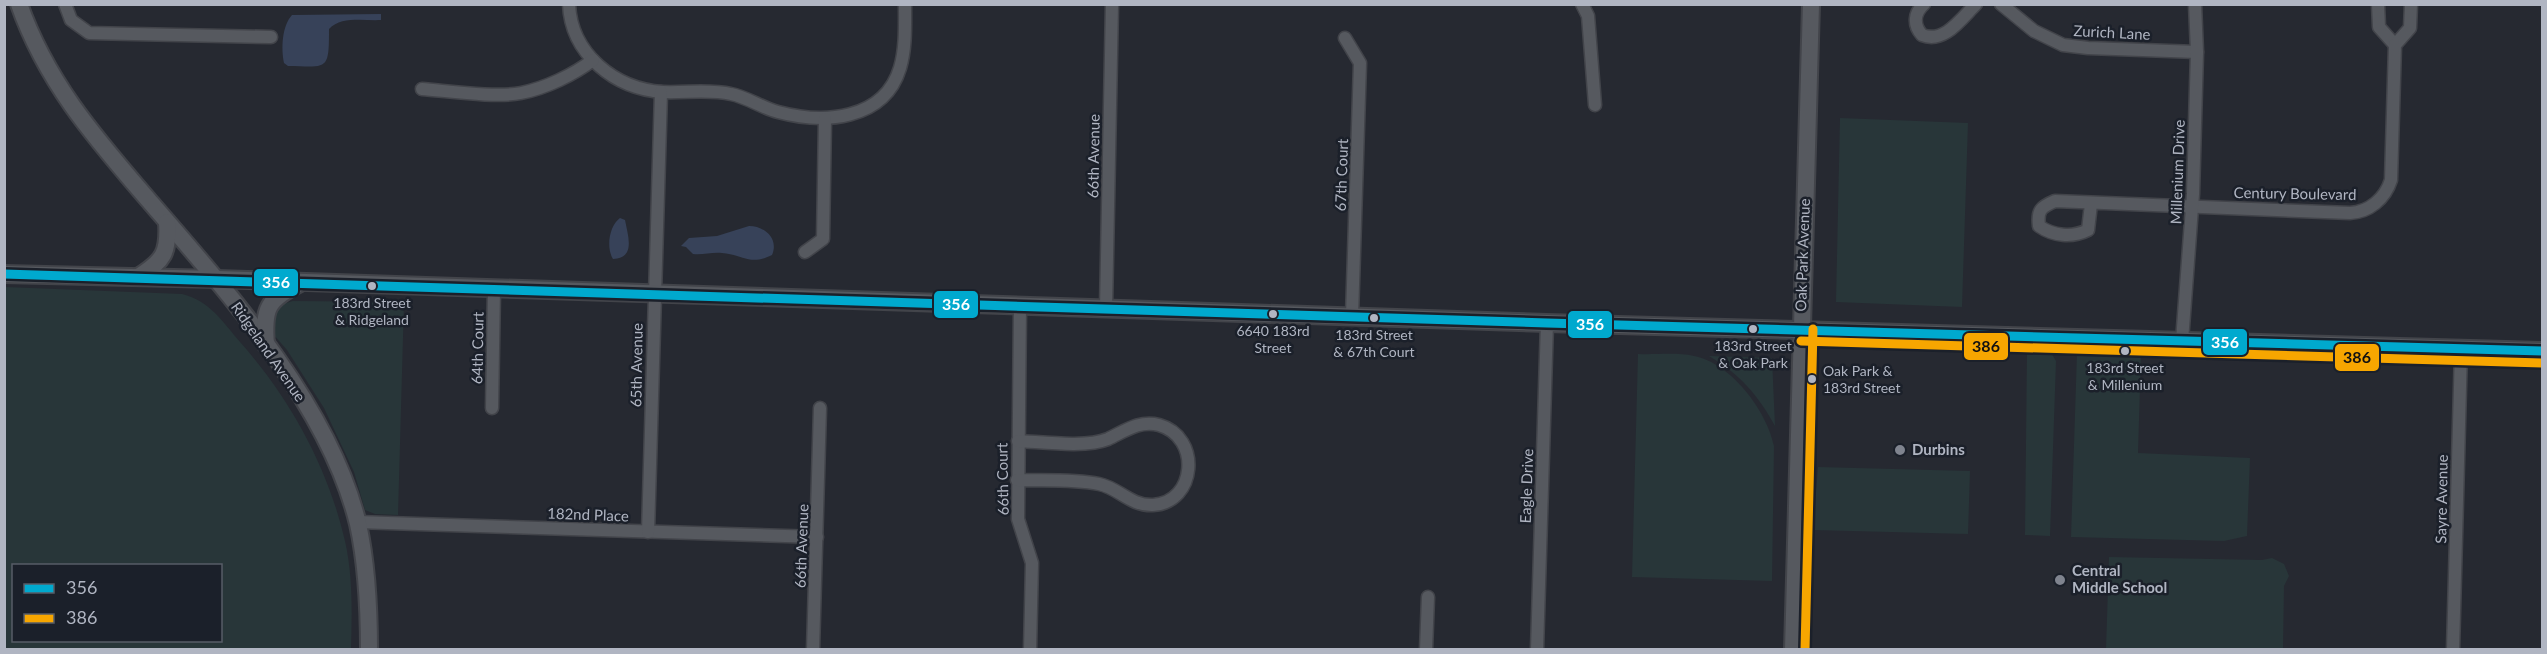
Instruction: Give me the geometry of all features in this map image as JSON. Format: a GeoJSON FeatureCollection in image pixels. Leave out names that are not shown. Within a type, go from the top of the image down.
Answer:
{"type":"FeatureCollection","features":[{"type":"Feature","properties":{"kind":"street","name":"Ridgeland Avenue"},"geometry":{"type":"LineString","coordinates":[[19,4],[46,66],[80,118],[217,279],[290,380],[330,444],[357,522],[368,582],[369,650]]}},
{"type":"Feature","properties":{"kind":"street"},"geometry":{"type":"LineString","coordinates":[[65,4],[71,20],[89,33],[271,37]]}},
{"type":"Feature","properties":{"kind":"street"},"geometry":{"type":"LineString","coordinates":[[569,4],[575,33],[593,60],[617,79],[638,88],[660,92],[731,94],[778,113],[825,119],[849,116],[864,110],[884,96],[892,85],[903,58],[905,4]]}},
{"type":"Feature","properties":{"kind":"street","name":"66th Avenue"},"geometry":{"type":"LineString","coordinates":[[1106,308],[1112,4]]}},
{"type":"Feature","properties":{"kind":"street"},"geometry":{"type":"LineString","coordinates":[[1582,4],[1588,16],[1595,105]]}},
{"type":"Feature","properties":{"kind":"street","name":"Oak Park Avenue"},"geometry":{"type":"LineString","coordinates":[[1793,650],[1812,4]]}},
{"type":"Feature","properties":{"kind":"street"},"geometry":{"type":"LineString","coordinates":[[1924,4],[1917,14],[1916,25],[1922,35],[1934,38],[1945,34],[1976,4]]}},
{"type":"Feature","properties":{"kind":"street","name":"Zurich Lane"},"geometry":{"type":"LineString","coordinates":[[2001,4],[2034,31],[2063,45],[2197,52]]}},
{"type":"Feature","properties":{"kind":"street","name":"Millenium Drive"},"geometry":{"type":"LineString","coordinates":[[2182,341],[2193,208],[2197,52],[2195,4]]}},
{"type":"Feature","properties":{"kind":"street"},"geometry":{"type":"LineString","coordinates":[[2378,4],[2379,27],[2395,45],[2410,28],[2411,4]]}},
{"type":"Feature","properties":{"kind":"street","name":"67th Court"},"geometry":{"type":"LineString","coordinates":[[1345,38],[1360,63],[1352,316]]}},
{"type":"Feature","properties":{"kind":"street","name":"Century Boulevard"},"geometry":{"type":"LineString","coordinates":[[2091,204],[2355,212],[2377,202],[2389,188],[2392,173],[2395,45]]}},
{"type":"Feature","properties":{"kind":"street"},"geometry":{"type":"LineString","coordinates":[[422,89],[522,93],[564,77],[593,60]]}},
{"type":"Feature","properties":{"kind":"street","name":"65th Avenue"},"geometry":{"type":"LineString","coordinates":[[648,532],[660,92]]}},
{"type":"Feature","properties":{"kind":"street"},"geometry":{"type":"LineString","coordinates":[[805,252],[823,239],[825,119]]}},
{"type":"Feature","properties":{"kind":"street"},"geometry":{"type":"LineString","coordinates":[[138,277],[153,268],[165,254],[168,241],[167,222]]}},
{"type":"Feature","properties":{"kind":"street"},"geometry":{"type":"LineString","coordinates":[[4,274],[1547,323],[2542,351]]}},
{"type":"Feature","properties":{"kind":"street"},"geometry":{"type":"LineString","coordinates":[[266,346],[264,321],[270,303],[279,294],[302,282]]}},
{"type":"Feature","properties":{"kind":"street","name":"64th Court"},"geometry":{"type":"LineString","coordinates":[[492,408],[494,290]]}},
{"type":"Feature","properties":{"kind":"street","name":"66th Court"},"geometry":{"type":"LineString","coordinates":[[1020,305],[1017,519],[1032,563],[1030,650]]}},
{"type":"Feature","properties":{"kind":"street","name":"Eagle Drive"},"geometry":{"type":"LineString","coordinates":[[1537,650],[1547,323]]}},
{"type":"Feature","properties":{"kind":"street","name":"Sayre Avenue"},"geometry":{"type":"LineString","coordinates":[[2453,650],[2461,349]]}},
{"type":"Feature","properties":{"kind":"street","name":"66th Avenue"},"geometry":{"type":"LineString","coordinates":[[813,650],[820,408]]}},
{"type":"Feature","properties":{"kind":"street"},"geometry":{"type":"LineString","coordinates":[[1017,480],[1100,484],[1139,504],[1155,505],[1170,500],[1180,491],[1186,480],[1189,466],[1187,451],[1181,438],[1157,424],[1132,426],[1096,442],[1018,441]]}},
{"type":"Feature","properties":{"kind":"street","name":"182nd Place"},"geometry":{"type":"LineString","coordinates":[[357,522],[817,537]]}},
{"type":"Feature","properties":{"kind":"street"},"geometry":{"type":"LineString","coordinates":[[1426,650],[1428,597]]}},
{"type":"Feature","properties":{"kind":"shaded area"},"geometry":{"type":"Polygon","coordinates":[[[1840,118],[1968,123],[1962,307],[1836,302],[1840,118]]]}},
{"type":"Feature","properties":{"kind":"shaded area"},"geometry":{"type":"Polygon","coordinates":[[[5,287],[182,294],[208,307],[221,319],[275,386],[291,410],[328,487],[338,514],[348,554],[351,649],[5,649],[5,287]]]}},
{"type":"Feature","properties":{"kind":"shaded area"},"geometry":{"type":"Polygon","coordinates":[[[293,301],[404,302],[398,515],[375,514],[365,510],[354,472],[324,408],[287,350],[273,334],[271,319],[276,306],[293,301]]]}},
{"type":"Feature","properties":{"kind":"shaded area"},"geometry":{"type":"Polygon","coordinates":[[[2027,349],[2050,351],[2056,361],[2050,536],[2025,535],[2027,349]]]}},
{"type":"Feature","properties":{"kind":"shaded area"},"geometry":{"type":"Polygon","coordinates":[[[2077,353],[2141,354],[2138,453],[2250,458],[2247,536],[2224,541],[2071,537],[2077,353]]]}},
{"type":"Feature","properties":{"kind":"shaded area"},"geometry":{"type":"Polygon","coordinates":[[[1638,354],[1680,354],[1708,360],[1734,378],[1764,418],[1774,446],[1772,581],[1632,577],[1638,354]]]}},
{"type":"Feature","properties":{"kind":"shaded area"},"geometry":{"type":"Polygon","coordinates":[[[1709,356],[1772,358],[1775,426],[1747,386],[1730,370],[1709,356]]]}},
{"type":"Feature","properties":{"kind":"shaded area"},"geometry":{"type":"Polygon","coordinates":[[[1818,467],[1970,471],[1968,534],[1813,530],[1818,467]]]}},
{"type":"Feature","properties":{"kind":"shaded area"},"geometry":{"type":"Polygon","coordinates":[[[2109,557],[2262,560],[2272,558],[2284,564],[2289,576],[2284,586],[2283,649],[2106,649],[2109,557]]]}},
{"type":"Feature","properties":{"kind":"water"},"geometry":{"type":"Polygon","coordinates":[[[381,14],[381,20],[340,22],[329,29],[328,53],[324,64],[311,67],[288,66],[284,63],[283,38],[286,25],[292,15],[381,14]]]}},
{"type":"Feature","properties":{"kind":"water"},"geometry":{"type":"Polygon","coordinates":[[[620,218],[625,220],[629,245],[625,255],[613,259],[610,237],[613,226],[620,218]]]}},
{"type":"Feature","properties":{"kind":"water"},"geometry":{"type":"Polygon","coordinates":[[[749,226],[760,228],[769,234],[774,244],[772,255],[752,260],[722,253],[693,254],[686,247],[681,246],[689,238],[717,236],[749,226]]]}},
{"type":"Feature","properties":{"kind":"transit line","name":"356"},"geometry":{"type":"LineString","coordinates":[[4,274],[1547,323],[2542,351]]}},
{"type":"Feature","properties":{"kind":"transit line","name":"386"},"geometry":{"type":"LineString","coordinates":[[1805,650],[1813,329]]}},
{"type":"Feature","properties":{"kind":"transit line","name":"386"},"geometry":{"type":"LineString","coordinates":[[1801,341],[2542,363]]}},
{"type":"Feature","properties":{"kind":"place","name":"183rd Street & Ridgeland"},"geometry":{"type":"Point","coordinates":[372,286]}},
{"type":"Feature","properties":{"kind":"place","name":"6640 183rd Street"},"geometry":{"type":"Point","coordinates":[1273,314]}},
{"type":"Feature","properties":{"kind":"place","name":"183rd Street & 67th Court"},"geometry":{"type":"Point","coordinates":[1374,318]}},
{"type":"Feature","properties":{"kind":"place","name":"183rd Street & Oak Park"},"geometry":{"type":"Point","coordinates":[1753,329]}},
{"type":"Feature","properties":{"kind":"place","name":"183rd Street & Millenium"},"geometry":{"type":"Point","coordinates":[2125,351]}},
{"type":"Feature","properties":{"kind":"place","name":"Oak Park & 183rd Street"},"geometry":{"type":"Point","coordinates":[1812,379]}},
{"type":"Feature","properties":{"kind":"place","name":"Durbins"},"geometry":{"type":"Point","coordinates":[1900,450]}},
{"type":"Feature","properties":{"kind":"place","name":"Central Middle School"},"geometry":{"type":"Point","coordinates":[2060,580]}}]}
